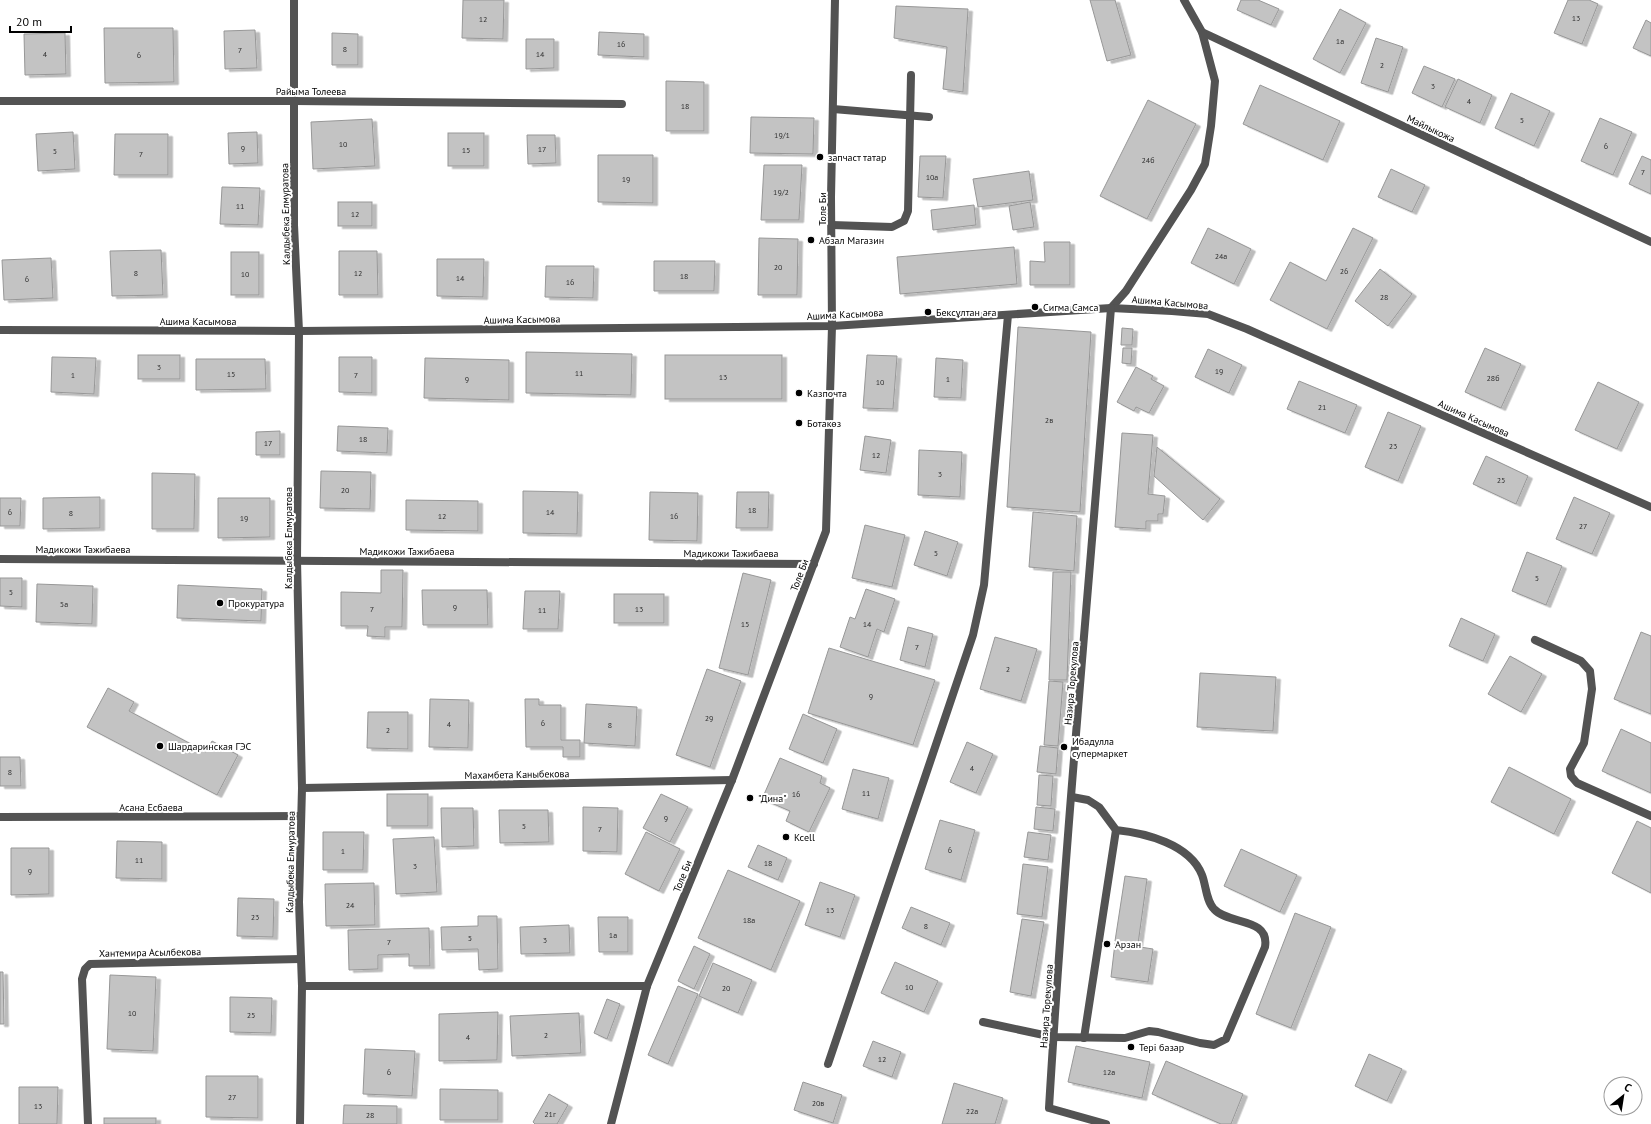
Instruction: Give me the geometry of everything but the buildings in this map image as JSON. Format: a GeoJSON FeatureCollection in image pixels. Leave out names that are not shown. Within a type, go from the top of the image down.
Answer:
{"type":"FeatureCollection","features":[{"type":"Feature","properties":{"kind":"street","name":"Калдыбека Елмуратова"},"geometry":{"type":"LineString","coordinates":[[294,0],[294,225],[299,331],[297,560],[302,788],[299,902],[302,986],[300,1124]]}},
{"type":"Feature","properties":{"kind":"street","name":"Толе Би"},"geometry":{"type":"LineString","coordinates":[[611,1124],[647,986],[732,780],[826,531],[832,326],[835,0]]}},
{"type":"Feature","properties":{"kind":"street"},"geometry":{"type":"LineString","coordinates":[[1111,308],[1126,291],[1191,190],[1205,164],[1211,126],[1215,81],[1202,32],[1184,0]]}},
{"type":"Feature","properties":{"kind":"street","name":"Майлыкожа"},"geometry":{"type":"LineString","coordinates":[[1202,32],[1651,242]]}},
{"type":"Feature","properties":{"kind":"street"},"geometry":{"type":"LineString","coordinates":[[832,225],[892,227],[904,221],[908,212],[911,75]]}},
{"type":"Feature","properties":{"kind":"street","name":"Райыма Толеева"},"geometry":{"type":"LineString","coordinates":[[0,101],[294,101],[622,104]]}},
{"type":"Feature","properties":{"kind":"street"},"geometry":{"type":"LineString","coordinates":[[833,109],[929,117]]}},
{"type":"Feature","properties":{"kind":"street","name":"Ашима Касымова"},"geometry":{"type":"LineString","coordinates":[[0,330],[299,331],[832,326],[1111,308],[1208,314],[1247,328],[1651,507]]}},
{"type":"Feature","properties":{"kind":"street","name":"Назира Торекулова"},"geometry":{"type":"LineString","coordinates":[[1106,1124],[1049,1108],[1062,901],[1072,797],[1111,308]]}},
{"type":"Feature","properties":{"kind":"street"},"geometry":{"type":"LineString","coordinates":[[828,1064],[973,635],[986,572],[1008,314]]}},
{"type":"Feature","properties":{"kind":"street","name":"Мадикожи Тажибаева"},"geometry":{"type":"LineString","coordinates":[[0,559],[814,564]]}},
{"type":"Feature","properties":{"kind":"street"},"geometry":{"type":"LineString","coordinates":[[1535,640],[1581,661],[1590,671],[1592,689],[1584,743],[1570,769],[1571,776],[1577,783],[1651,816]]}},
{"type":"Feature","properties":{"kind":"street","name":"Махамбета Каныбекова"},"geometry":{"type":"LineString","coordinates":[[302,788],[732,780]]}},
{"type":"Feature","properties":{"kind":"street"},"geometry":{"type":"LineString","coordinates":[[983,1022],[1053,1037],[1124,1038],[1149,1031],[1214,1045],[1226,1039],[1265,947],[1266,939],[1262,931],[1256,926],[1221,914],[1214,910],[1210,905],[1198,868],[1189,856],[1180,849],[1139,833],[1116,830],[1098,807],[1088,800],[1072,797]]}},
{"type":"Feature","properties":{"kind":"street","name":"Асана Есбаева"},"geometry":{"type":"LineString","coordinates":[[0,818],[301,816]]}},
{"type":"Feature","properties":{"kind":"street"},"geometry":{"type":"LineString","coordinates":[[1084,1038],[1116,830]]}},
{"type":"Feature","properties":{"kind":"street","name":"Хантемира Асылбекова"},"geometry":{"type":"LineString","coordinates":[[88,1124],[82,979],[84,969],[90,964],[301,959]]}},
{"type":"Feature","properties":{"kind":"street"},"geometry":{"type":"LineString","coordinates":[[302,986],[647,986]]}},
{"type":"Feature","properties":{"kind":"place","name":"запчаст татар"},"geometry":{"type":"Point","coordinates":[820,157]}},
{"type":"Feature","properties":{"kind":"place","name":"Абзал Магазин"},"geometry":{"type":"Point","coordinates":[811,240]}},
{"type":"Feature","properties":{"kind":"place","name":"Сигма Самса"},"geometry":{"type":"Point","coordinates":[1035,307]}},
{"type":"Feature","properties":{"kind":"place","name":"Бексұлтан аға"},"geometry":{"type":"Point","coordinates":[928,312]}},
{"type":"Feature","properties":{"kind":"place","name":"Казпочта"},"geometry":{"type":"Point","coordinates":[799,393]}},
{"type":"Feature","properties":{"kind":"place","name":"Ботакөз"},"geometry":{"type":"Point","coordinates":[799,423]}},
{"type":"Feature","properties":{"kind":"place","name":"Прокуратура"},"geometry":{"type":"Point","coordinates":[220,603]}},
{"type":"Feature","properties":{"kind":"place","name":"Шардаринская ГЭС"},"geometry":{"type":"Point","coordinates":[160,746]}},
{"type":"Feature","properties":{"kind":"place","name":"Ибадулла супермаркет"},"geometry":{"type":"Point","coordinates":[1064,747]}},
{"type":"Feature","properties":{"kind":"place","name":"\"Дина\""},"geometry":{"type":"Point","coordinates":[750,798]}},
{"type":"Feature","properties":{"kind":"place","name":"Kcell"},"geometry":{"type":"Point","coordinates":[786,837]}},
{"type":"Feature","properties":{"kind":"place","name":"Арзан"},"geometry":{"type":"Point","coordinates":[1107,944]}},
{"type":"Feature","properties":{"kind":"place","name":"Тері базар"},"geometry":{"type":"Point","coordinates":[1131,1047]}}]}
